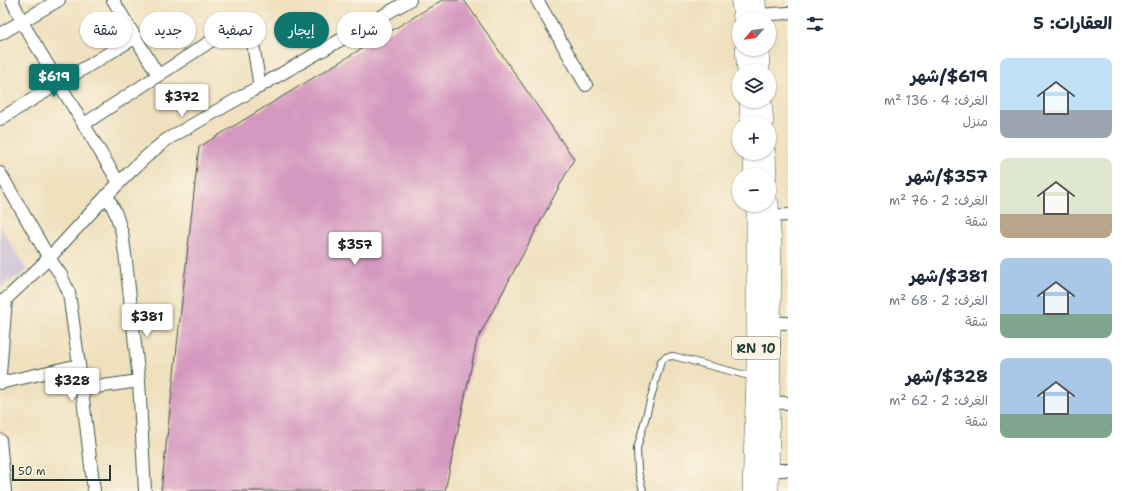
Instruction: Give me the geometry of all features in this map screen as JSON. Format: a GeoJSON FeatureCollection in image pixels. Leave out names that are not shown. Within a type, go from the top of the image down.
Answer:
{"type":"FeatureCollection","features":[{"type":"Feature","properties":{"kind":"main road"},"geometry":{"type":"LineString","coordinates":[[741,0],[752,12]]}},
{"type":"Feature","properties":{"kind":"main road","name":"RN 10"},"geometry":{"type":"LineString","coordinates":[[752,491],[771,402],[780,323],[772,245],[771,212]]}},
{"type":"Feature","properties":{"kind":"main road","name":"RN 10"},"geometry":{"type":"LineString","coordinates":[[769,491],[779,470],[771,402],[756,378],[771,212]]}},
{"type":"Feature","properties":{"kind":"street"},"geometry":{"type":"LineString","coordinates":[[12,0],[22,22],[119,183]]}},
{"type":"Feature","properties":{"kind":"street"},"geometry":{"type":"LineString","coordinates":[[0,34],[59,0]]}},
{"type":"Feature","properties":{"kind":"street"},"geometry":{"type":"LineString","coordinates":[[113,0],[158,75]]}},
{"type":"Feature","properties":{"kind":"street"},"geometry":{"type":"LineString","coordinates":[[0,374],[3,300],[49,258],[107,195],[147,155],[166,140],[410,0]]}},
{"type":"Feature","properties":{"kind":"street"},"geometry":{"type":"LineString","coordinates":[[537,0],[586,85]]}},
{"type":"Feature","properties":{"kind":"street"},"geometry":{"type":"LineString","coordinates":[[776,13],[788,13]]}},
{"type":"Feature","properties":{"kind":"street"},"geometry":{"type":"LineString","coordinates":[[84,124],[234,26],[243,25],[251,32],[260,87]]}},
{"type":"Feature","properties":{"kind":"street"},"geometry":{"type":"LineString","coordinates":[[0,119],[136,38]]}},
{"type":"Feature","properties":{"kind":"street"},"geometry":{"type":"LineString","coordinates":[[0,173],[49,258],[61,275],[69,293],[94,491]]}},
{"type":"Feature","properties":{"kind":"street"},"geometry":{"type":"LineString","coordinates":[[107,195],[116,214],[122,233],[126,261],[139,380],[145,491]]}},
{"type":"Feature","properties":{"kind":"street"},"geometry":{"type":"LineString","coordinates":[[0,383],[79,365]]}},
{"type":"Feature","properties":{"kind":"street"},"geometry":{"type":"LineString","coordinates":[[82,389],[139,380]]}},
{"type":"Feature","properties":{"kind":"street"},"geometry":{"type":"LineString","coordinates":[[0,440],[5,491]]}},
{"type":"Feature","properties":{"kind":"lane"},"geometry":{"type":"LineString","coordinates":[[643,491],[638,471],[637,449],[661,361],[666,357],[673,356],[756,378]]}},
{"type":"Feature","properties":{"kind":"shaded area"},"geometry":{"type":"Polygon","coordinates":[[[0,226],[27,271],[0,287],[0,226]]]}},
{"type":"Feature","properties":{"kind":"building"},"geometry":{"type":"Polygon","coordinates":[[[442,0],[464,0],[574,159],[477,340],[445,491],[161,491],[199,147],[363,48],[392,48],[392,30],[442,0]]]}}]}
